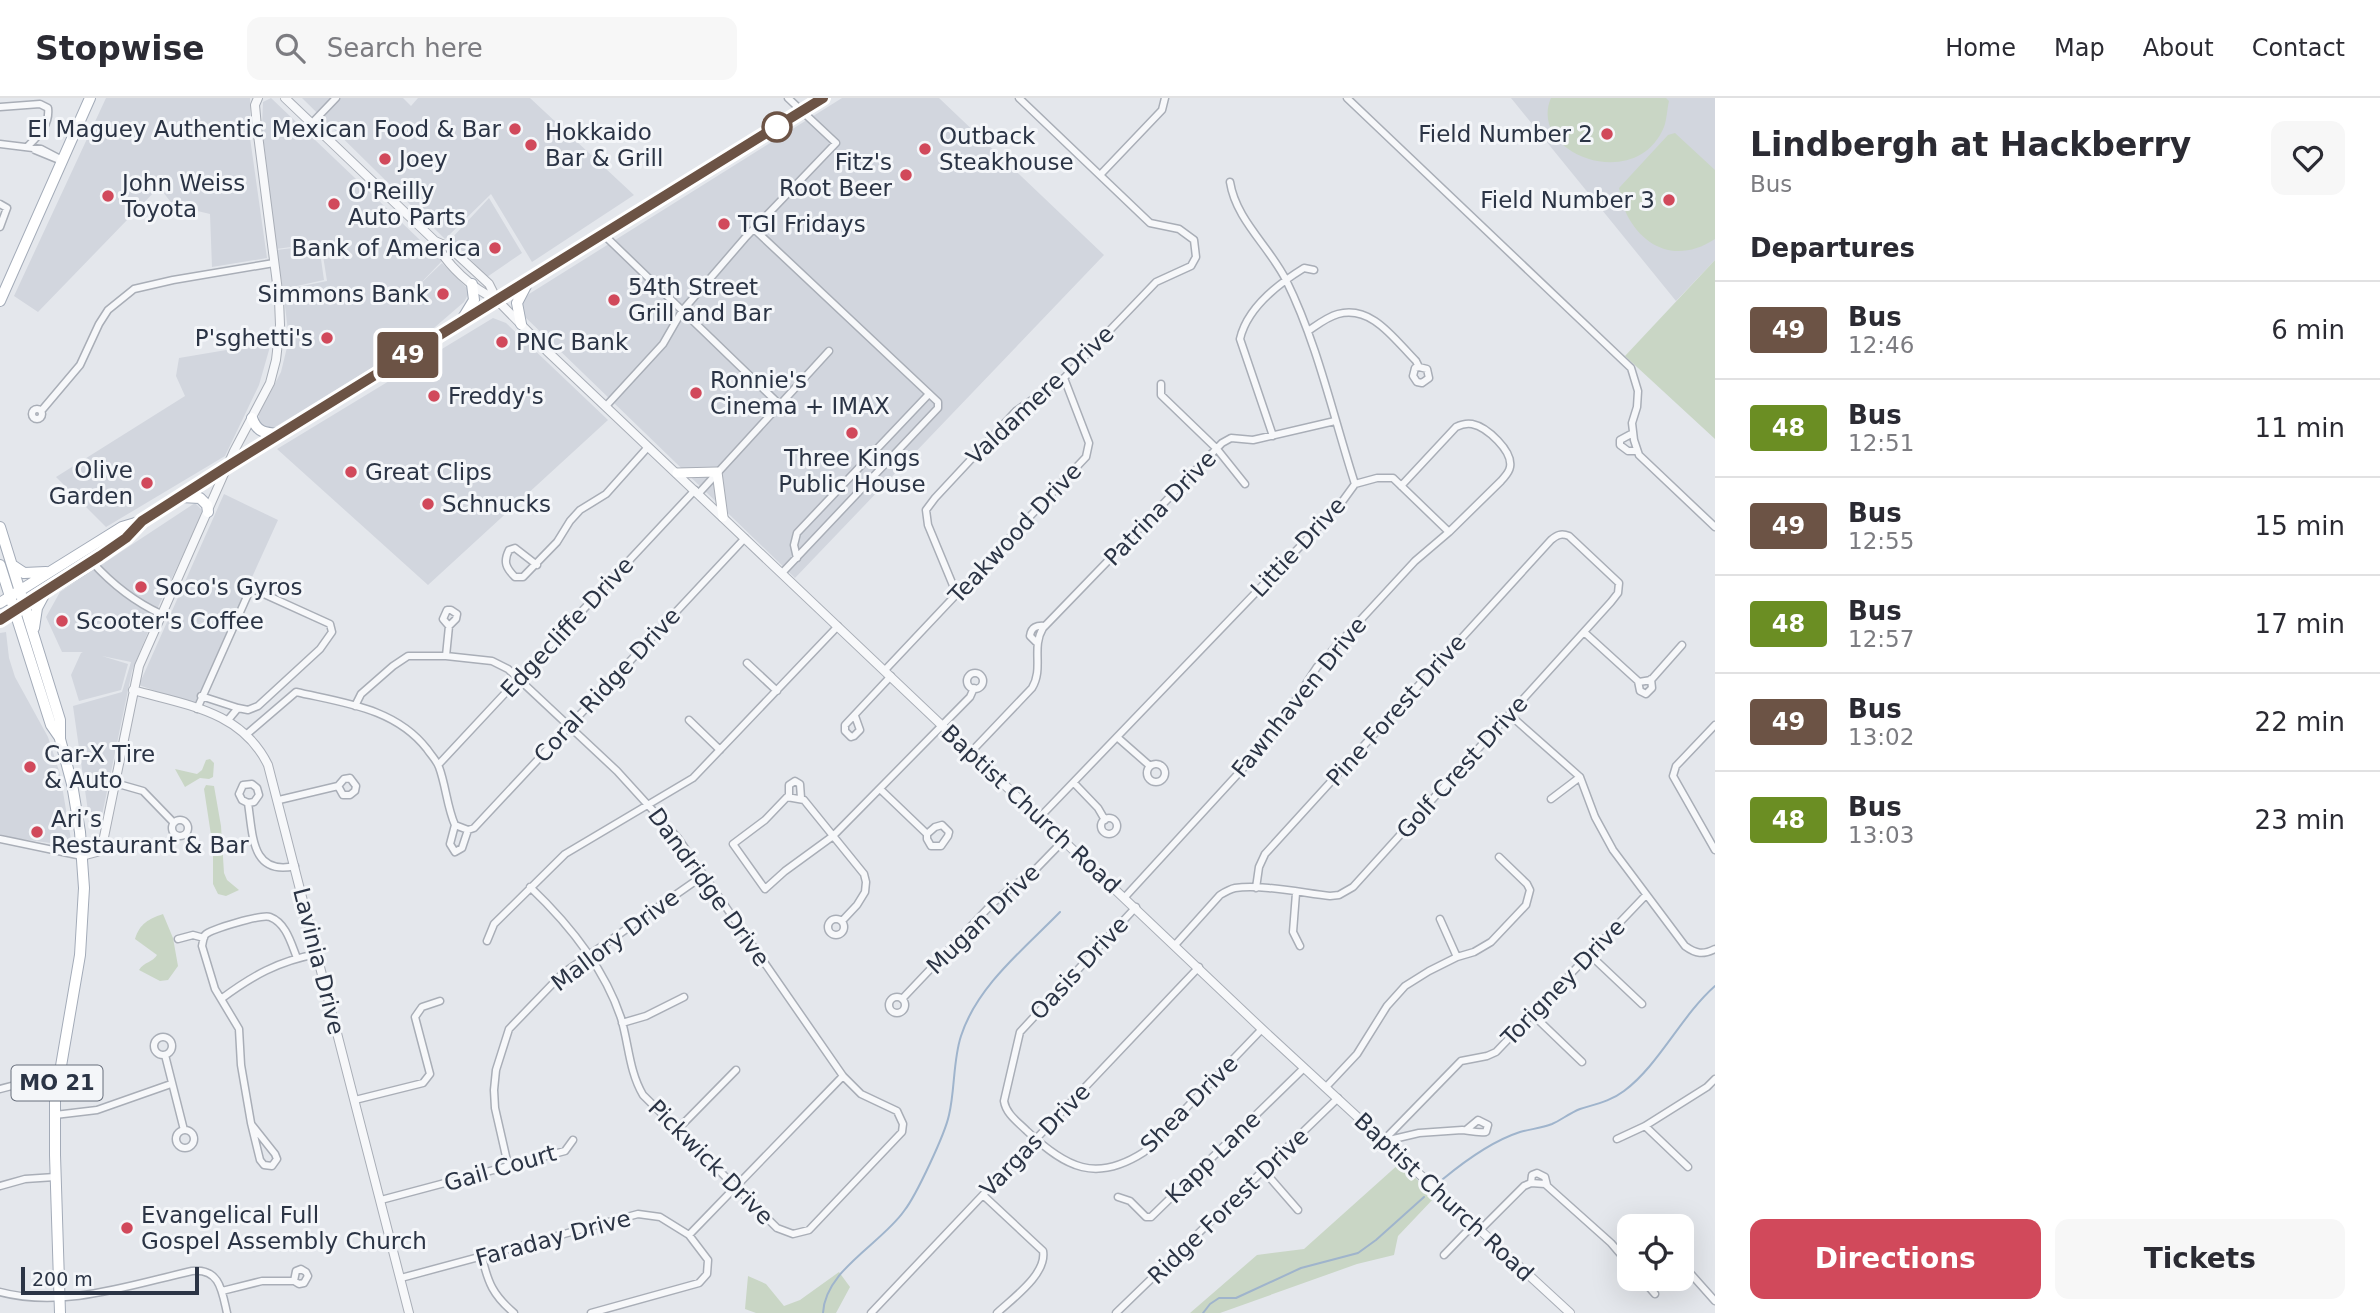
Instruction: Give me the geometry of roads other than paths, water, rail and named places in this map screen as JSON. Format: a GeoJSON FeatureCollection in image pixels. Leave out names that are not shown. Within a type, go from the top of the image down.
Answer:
{"type":"FeatureCollection","features":[{"type":"Feature","properties":{"kind":"main road"},"geometry":{"type":"LineString","coordinates":[[0,301],[90,98]]}},
{"type":"Feature","properties":{"kind":"main road"},"geometry":{"type":"LineString","coordinates":[[0,620],[92,562],[126,538],[142,521],[228,466],[822,98]]}},
{"type":"Feature","properties":{"kind":"main road"},"geometry":{"type":"LineString","coordinates":[[521,324],[518,301],[529,280]]}},
{"type":"Feature","properties":{"kind":"main road"},"geometry":{"type":"LineString","coordinates":[[461,322],[474,300],[472,284]]}},
{"type":"Feature","properties":{"kind":"main road"},"geometry":{"type":"LineString","coordinates":[[252,418],[261,432],[281,434]]}},
{"type":"Feature","properties":{"kind":"main road"},"geometry":{"type":"LineString","coordinates":[[677,473],[717,472],[723,517]]}},
{"type":"Feature","properties":{"kind":"main road"},"geometry":{"type":"LineString","coordinates":[[180,497],[200,498],[207,505],[208,512]]}},
{"type":"Feature","properties":{"kind":"main road"},"geometry":{"type":"LineString","coordinates":[[0,603],[122,527],[142,521]]}},
{"type":"Feature","properties":{"kind":"main road","name":"MO 21"},"geometry":{"type":"LineString","coordinates":[[0,527],[60,720],[60,738],[76,802],[82,856],[82,941],[57,1086],[55,1115],[60,1313]]}},
{"type":"Feature","properties":{"kind":"main road"},"geometry":{"type":"LineString","coordinates":[[12,565],[28,574],[50,572]]}},
{"type":"Feature","properties":{"kind":"main road"},"geometry":{"type":"LineString","coordinates":[[0,583],[1,569]]}},
{"type":"Feature","properties":{"kind":"main road","name":"MO 21"},"geometry":{"type":"LineString","coordinates":[[1,569],[51,725],[60,738]]}},
{"type":"Feature","properties":{"kind":"main road"},"geometry":{"type":"LineString","coordinates":[[33,632],[37,608],[46,591]]}},
{"type":"Feature","properties":{"kind":"main road"},"geometry":{"type":"LineString","coordinates":[[0,626],[13,627],[21,632]]}},
{"type":"Feature","properties":{"kind":"street"},"geometry":{"type":"LineString","coordinates":[[0,839],[82,856],[93,854],[102,846],[139,666],[228,466],[270,383],[279,344],[280,312],[257,127],[255,105],[258,98]]}},
{"type":"Feature","properties":{"kind":"street","name":"Baptist Church Road"},"geometry":{"type":"LineString","coordinates":[[285,98],[435,241],[449,247],[489,284],[497,300],[648,447],[1262,1029],[1569,1313]]}},
{"type":"Feature","properties":{"kind":"street"},"geometry":{"type":"LineString","coordinates":[[312,123],[336,98]]}},
{"type":"Feature","properties":{"kind":"street"},"geometry":{"type":"LineString","coordinates":[[606,406],[663,344],[682,311],[754,229],[836,143],[788,98]]}},
{"type":"Feature","properties":{"kind":"street"},"geometry":{"type":"LineString","coordinates":[[1019,98],[1100,175],[1161,110],[1165,98]]}},
{"type":"Feature","properties":{"kind":"street"},"geometry":{"type":"LineString","coordinates":[[1347,98],[1632,368],[1639,391],[1632,423],[1637,451],[1715,527]]}},
{"type":"Feature","properties":{"kind":"street"},"geometry":{"type":"LineString","coordinates":[[0,107],[40,104],[48,108],[49,116],[43,131],[31,147]]}},
{"type":"Feature","properties":{"kind":"street"},"geometry":{"type":"LineString","coordinates":[[0,144],[31,147],[53,153],[62,160]]}},
{"type":"Feature","properties":{"kind":"street","name":"Valdamere Drive"},"geometry":{"type":"LineString","coordinates":[[957,595],[929,525],[926,510],[1016,411],[1064,378],[1156,282],[1191,266],[1196,257],[1194,240],[1187,234],[1179,229],[1150,223],[1100,175]]}},
{"type":"Feature","properties":{"kind":"street","name":"Littie Drive"},"geometry":{"type":"LineString","coordinates":[[1040,817],[1339,506],[1355,484],[1308,331],[1285,279],[1233,201],[1230,182]]}},
{"type":"Feature","properties":{"kind":"street"},"geometry":{"type":"LineString","coordinates":[[0,204],[7,208],[0,227]]}},
{"type":"Feature","properties":{"kind":"street"},"geometry":{"type":"LineString","coordinates":[[754,229],[938,402],[938,408],[782,573]]}},
{"type":"Feature","properties":{"kind":"street"},"geometry":{"type":"LineString","coordinates":[[603,234],[780,405]]}},
{"type":"Feature","properties":{"kind":"street","name":"Baptist Church Road"},"geometry":{"type":"LineString","coordinates":[[435,241],[441,254],[481,293],[497,300]]}},
{"type":"Feature","properties":{"kind":"street"},"geometry":{"type":"LineString","coordinates":[[42,410],[80,365],[108,310],[134,289],[274,263]]}},
{"type":"Feature","properties":{"kind":"street"},"geometry":{"type":"LineString","coordinates":[[1273,436],[1240,339],[1243,326],[1249,316],[1285,279],[1304,268],[1314,270]]}},
{"type":"Feature","properties":{"kind":"street"},"geometry":{"type":"LineString","coordinates":[[1308,331],[1335,315],[1352,312],[1367,315],[1407,352],[1419,367]]}},
{"type":"Feature","properties":{"kind":"street","name":"Edgecliffe Drive"},"geometry":{"type":"LineString","coordinates":[[439,764],[829,351]]}},
{"type":"Feature","properties":{"kind":"street","name":"Teakwood Drive"},"geometry":{"type":"LineString","coordinates":[[855,716],[888,673],[957,595],[1086,457],[1089,443],[1064,378]]}},
{"type":"Feature","properties":{"kind":"street"},"geometry":{"type":"LineString","coordinates":[[1161,384],[1161,395],[1217,449],[1245,484]]}},
{"type":"Feature","properties":{"kind":"street"},"geometry":{"type":"LineString","coordinates":[[797,558],[794,545],[797,533],[929,394]]}},
{"type":"Feature","properties":{"kind":"street","name":"Patrina Drive"},"geometry":{"type":"LineString","coordinates":[[971,752],[1032,688],[1038,676],[1036,642],[1045,626],[1217,449],[1231,438],[1254,440],[1335,421]]}},
{"type":"Feature","properties":{"kind":"street","name":"Fawnhaven Drive"},"geometry":{"type":"LineString","coordinates":[[1125,897],[1279,728],[1317,667],[1415,561],[1449,533],[1509,471],[1511,464],[1508,454],[1480,427],[1469,423],[1462,424],[1456,427],[1401,486]]}},
{"type":"Feature","properties":{"kind":"street"},"geometry":{"type":"LineString","coordinates":[[1633,433],[1620,440],[1620,445],[1628,451],[1637,451]]}},
{"type":"Feature","properties":{"kind":"street"},"geometry":{"type":"LineString","coordinates":[[537,565],[515,548],[509,550],[505,558],[507,569],[514,577],[523,577],[537,565],[580,510],[606,494],[648,447]]}},
{"type":"Feature","properties":{"kind":"street"},"geometry":{"type":"LineString","coordinates":[[1355,484],[1393,478],[1449,533]]}},
{"type":"Feature","properties":{"kind":"street","name":"Golf Crest Drive"},"geometry":{"type":"LineString","coordinates":[[1175,945],[1220,895],[1235,888],[1339,895],[1353,887],[1618,593],[1619,583],[1569,536],[1563,534],[1551,540]]}},
{"type":"Feature","properties":{"kind":"street","name":"Coral Ridge Drive"},"geometry":{"type":"LineString","coordinates":[[439,764],[462,827],[474,828],[746,538]]}},
{"type":"Feature","properties":{"kind":"street","name":"Pine Forest Drive"},"geometry":{"type":"LineString","coordinates":[[1256,888],[1259,867],[1265,854],[1551,540]]}},
{"type":"Feature","properties":{"kind":"street"},"geometry":{"type":"LineString","coordinates":[[92,562],[103,574],[146,607],[161,614]]}},
{"type":"Feature","properties":{"kind":"street"},"geometry":{"type":"LineString","coordinates":[[197,709],[201,696],[249,592],[253,589],[326,622],[332,628],[320,649],[258,706],[248,710],[201,696]]}},
{"type":"Feature","properties":{"kind":"street"},"geometry":{"type":"LineString","coordinates":[[446,656],[449,626]]}},
{"type":"Feature","properties":{"kind":"street"},"geometry":{"type":"LineString","coordinates":[[487,941],[494,924],[565,854],[693,778],[838,626]]}},
{"type":"Feature","properties":{"kind":"street"},"geometry":{"type":"LineString","coordinates":[[1584,632],[1638,681],[1640,691],[1646,694],[1651,688],[1651,679]]}},
{"type":"Feature","properties":{"kind":"street"},"geometry":{"type":"LineString","coordinates":[[1638,681],[1651,679],[1682,645]]}},
{"type":"Feature","properties":{"kind":"street","name":"Dandridge Drive"},"geometry":{"type":"LineString","coordinates":[[355,706],[361,694],[401,660],[417,655],[492,661],[519,678],[617,771],[678,838],[843,1076],[855,1090],[897,1111],[903,1124],[902,1132],[809,1230]]}},
{"type":"Feature","properties":{"kind":"street"},"geometry":{"type":"LineString","coordinates":[[747,663],[776,691]]}},
{"type":"Feature","properties":{"kind":"street"},"geometry":{"type":"LineString","coordinates":[[842,921],[861,900],[866,883],[864,874],[833,836],[801,798],[800,784],[795,781],[789,785],[789,797],[765,820],[733,844],[765,889],[833,836],[970,697],[974,688]]}},
{"type":"Feature","properties":{"kind":"street","name":"Lavinia Drive"},"geometry":{"type":"LineString","coordinates":[[133,690],[228,720],[260,748],[268,765],[409,1313]]}},
{"type":"Feature","properties":{"kind":"street"},"geometry":{"type":"LineString","coordinates":[[247,734],[296,692],[355,706],[406,726],[439,764]]}},
{"type":"Feature","properties":{"kind":"street"},"geometry":{"type":"LineString","coordinates":[[228,720],[238,708]]}},
{"type":"Feature","properties":{"kind":"street"},"geometry":{"type":"LineString","coordinates":[[1510,715],[1580,777],[1595,817],[1613,850],[1685,946],[1693,952],[1705,954],[1715,949]]}},
{"type":"Feature","properties":{"kind":"street"},"geometry":{"type":"LineString","coordinates":[[689,720],[720,750]]}},
{"type":"Feature","properties":{"kind":"street"},"geometry":{"type":"LineString","coordinates":[[1715,726],[1676,766],[1673,776],[1715,850]]}},
{"type":"Feature","properties":{"kind":"street"},"geometry":{"type":"LineString","coordinates":[[1117,737],[1150,766]]}},
{"type":"Feature","properties":{"kind":"street"},"geometry":{"type":"LineString","coordinates":[[1551,799],[1580,777]]}},
{"type":"Feature","properties":{"kind":"street"},"geometry":{"type":"LineString","coordinates":[[115,783],[143,791],[174,823]]}},
{"type":"Feature","properties":{"kind":"street"},"geometry":{"type":"LineString","coordinates":[[1074,783],[1105,820]]}},
{"type":"Feature","properties":{"kind":"street"},"geometry":{"type":"LineString","coordinates":[[279,800],[338,786]]}},
{"type":"Feature","properties":{"kind":"street"},"geometry":{"type":"LineString","coordinates":[[880,789],[928,834]]}},
{"type":"Feature","properties":{"kind":"street"},"geometry":{"type":"LineString","coordinates":[[789,797],[801,798]]}},
{"type":"Feature","properties":{"kind":"street"},"geometry":{"type":"LineString","coordinates":[[248,803],[256,849],[263,862],[279,869],[295,866]]}},
{"type":"Feature","properties":{"kind":"street","name":"Mugan Drive"},"geometry":{"type":"LineString","coordinates":[[902,999],[992,904],[1030,875],[1063,840]]}},
{"type":"Feature","properties":{"kind":"street"},"geometry":{"type":"LineString","coordinates":[[1326,1087],[1357,1054],[1387,1006],[1405,986],[1457,957],[1474,952],[1491,942],[1526,905],[1530,890],[1527,884],[1499,857]]}},
{"type":"Feature","properties":{"kind":"street","name":"Mallory Drive"},"geometry":{"type":"LineString","coordinates":[[508,1165],[495,1108],[494,1090],[496,1070],[509,1029],[562,974],[704,875]]}},
{"type":"Feature","properties":{"kind":"street","name":"Pickwick Drive"},"geometry":{"type":"LineString","coordinates":[[530,887],[554,910],[589,955],[614,997],[636,1083],[643,1095],[777,1228],[793,1234],[809,1230]]}},
{"type":"Feature","properties":{"kind":"street"},"geometry":{"type":"LineString","coordinates":[[1296,893],[1293,932],[1300,946]]}},
{"type":"Feature","properties":{"kind":"street","name":"Torigney Drive"},"geometry":{"type":"LineString","coordinates":[[1383,1141],[1461,1062],[1496,1052],[1646,895]]}},
{"type":"Feature","properties":{"kind":"street","name":"Oasis Drive"},"geometry":{"type":"LineString","coordinates":[[1036,1139],[1005,1109],[1004,1101],[1020,1032],[1136,907]]}},
{"type":"Feature","properties":{"kind":"street"},"geometry":{"type":"LineString","coordinates":[[252,1125],[275,1154],[277,1159],[272,1166],[264,1165],[260,1160],[252,1125],[241,1065],[239,1029],[215,989],[202,946],[204,938],[210,932],[258,917],[269,917],[284,928],[297,958]]}},
{"type":"Feature","properties":{"kind":"street"},"geometry":{"type":"LineString","coordinates":[[1440,919],[1457,957]]}},
{"type":"Feature","properties":{"kind":"street"},"geometry":{"type":"LineString","coordinates":[[178,939],[193,935],[204,938]]}},
{"type":"Feature","properties":{"kind":"street"},"geometry":{"type":"LineString","coordinates":[[221,999],[260,972],[297,958],[317,954]]}},
{"type":"Feature","properties":{"kind":"street"},"geometry":{"type":"LineString","coordinates":[[1589,954],[1642,1004]]}},
{"type":"Feature","properties":{"kind":"street","name":"Vargas Drive"},"geometry":{"type":"LineString","coordinates":[[871,1313],[1199,967]]}},
{"type":"Feature","properties":{"kind":"street"},"geometry":{"type":"LineString","coordinates":[[622,1023],[646,1016],[684,997]]}},
{"type":"Feature","properties":{"kind":"street"},"geometry":{"type":"LineString","coordinates":[[355,1100],[423,1083],[430,1074],[415,1017],[422,1007],[440,1001]]}},
{"type":"Feature","properties":{"kind":"street"},"geometry":{"type":"LineString","coordinates":[[1532,1014],[1582,1062]]}},
{"type":"Feature","properties":{"kind":"street","name":"Shea Drive"},"geometry":{"type":"LineString","coordinates":[[1036,1139],[1065,1162],[1091,1171],[1130,1161],[1144,1152],[1262,1029]]}},
{"type":"Feature","properties":{"kind":"street"},"geometry":{"type":"LineString","coordinates":[[164,1055],[184,1130]]}},
{"type":"Feature","properties":{"kind":"street","name":"Kapp Lane"},"geometry":{"type":"LineString","coordinates":[[1118,1197],[1130,1201],[1146,1217],[1151,1217],[1304,1068]]}},
{"type":"Feature","properties":{"kind":"street"},"geometry":{"type":"LineString","coordinates":[[677,1130],[736,1070]]}},
{"type":"Feature","properties":{"kind":"street"},"geometry":{"type":"LineString","coordinates":[[591,1313],[699,1283],[707,1274],[708,1260],[689,1235],[843,1076]]}},
{"type":"Feature","properties":{"kind":"street"},"geometry":{"type":"LineString","coordinates":[[1617,1139],[1645,1126],[1707,1087],[1715,1079]]}},
{"type":"Feature","properties":{"kind":"street"},"geometry":{"type":"LineString","coordinates":[[0,1089],[23,1083],[57,1086]]}},
{"type":"Feature","properties":{"kind":"street"},"geometry":{"type":"LineString","coordinates":[[55,1115],[97,1110],[171,1084]]}},
{"type":"Feature","properties":{"kind":"street","name":"Ridge Forest Drive"},"geometry":{"type":"LineString","coordinates":[[1116,1313],[1338,1098]]}},
{"type":"Feature","properties":{"kind":"street"},"geometry":{"type":"LineString","coordinates":[[1645,1126],[1688,1167]]}},
{"type":"Feature","properties":{"kind":"street"},"geometry":{"type":"LineString","coordinates":[[1383,1141],[1419,1133],[1466,1130]]}},
{"type":"Feature","properties":{"kind":"street","name":"Gail Court"},"geometry":{"type":"LineString","coordinates":[[381,1200],[565,1151],[573,1140]]}},
{"type":"Feature","properties":{"kind":"street"},"geometry":{"type":"LineString","coordinates":[[1264,1171],[1298,1210]]}},
{"type":"Feature","properties":{"kind":"street"},"geometry":{"type":"LineString","coordinates":[[0,1186],[25,1179],[55,1177]]}},
{"type":"Feature","properties":{"kind":"street"},"geometry":{"type":"LineString","coordinates":[[1444,1255],[1517,1191],[1531,1182],[1547,1185],[1617,1250]]}},
{"type":"Feature","properties":{"kind":"street"},"geometry":{"type":"LineString","coordinates":[[983,1195],[1043,1251],[1045,1261],[1040,1272],[997,1313]]}},
{"type":"Feature","properties":{"kind":"street","name":"Faraday Drive"},"geometry":{"type":"LineString","coordinates":[[401,1278],[638,1214],[660,1217],[689,1235]]}},
{"type":"Feature","properties":{"kind":"street"},"geometry":{"type":"LineString","coordinates":[[482,1256],[488,1280],[499,1300],[514,1313]]}},
{"type":"Feature","properties":{"kind":"street"},"geometry":{"type":"LineString","coordinates":[[0,1292],[30,1297],[73,1297],[199,1270],[211,1274],[222,1291],[227,1313]]}},
{"type":"Feature","properties":{"kind":"street"},"geometry":{"type":"LineString","coordinates":[[1694,1277],[1715,1301]]}},
{"type":"Feature","properties":{"kind":"street"},"geometry":{"type":"LineString","coordinates":[[222,1291],[262,1281],[294,1281]]}},
{"type":"Feature","properties":{"kind":"waterway"},"geometry":{"type":"LineString","coordinates":[[823,1313],[833,1284],[843,1271],[894,1223],[922,1179],[946,1124],[958,1045],[978,1001],[1003,969],[1060,912]]}},
{"type":"Feature","properties":{"kind":"waterway"},"geometry":{"type":"LineString","coordinates":[[1443,1179],[1499,1140],[1552,1124],[1624,1091],[1648,1068],[1691,1011],[1715,986]]}},
{"type":"Feature","properties":{"kind":"waterway"},"geometry":{"type":"LineString","coordinates":[[1203,1313],[1219,1298],[1236,1298],[1301,1268],[1358,1253],[1424,1197]]}},
{"type":"Feature","properties":{"kind":"place","name":"El Maguey Authentic Mexican Food & Bar"},"geometry":{"type":"Point","coordinates":[515,129]}},
{"type":"Feature","properties":{"kind":"place","name":"Field Number 2"},"geometry":{"type":"Point","coordinates":[1607,134]}},
{"type":"Feature","properties":{"kind":"place","name":"Hokkaido Bar & Grill"},"geometry":{"type":"Point","coordinates":[531,145]}},
{"type":"Feature","properties":{"kind":"place","name":"Outback Steakhouse"},"geometry":{"type":"Point","coordinates":[925,149]}},
{"type":"Feature","properties":{"kind":"place","name":"Joey"},"geometry":{"type":"Point","coordinates":[385,159]}},
{"type":"Feature","properties":{"kind":"place","name":"Fitz's Root Beer"},"geometry":{"type":"Point","coordinates":[906,175]}},
{"type":"Feature","properties":{"kind":"place","name":"John Weiss Toyota"},"geometry":{"type":"Point","coordinates":[108,196]}},
{"type":"Feature","properties":{"kind":"place","name":"Field Number 3"},"geometry":{"type":"Point","coordinates":[1669,200]}},
{"type":"Feature","properties":{"kind":"place","name":"O'Reilly Auto Parts"},"geometry":{"type":"Point","coordinates":[334,204]}},
{"type":"Feature","properties":{"kind":"place","name":"TGI Fridays"},"geometry":{"type":"Point","coordinates":[724,224]}},
{"type":"Feature","properties":{"kind":"place","name":"Bank of America"},"geometry":{"type":"Point","coordinates":[495,248]}},
{"type":"Feature","properties":{"kind":"place","name":"Simmons Bank"},"geometry":{"type":"Point","coordinates":[443,294]}},
{"type":"Feature","properties":{"kind":"place","name":"54th Street Grill and Bar"},"geometry":{"type":"Point","coordinates":[614,300]}},
{"type":"Feature","properties":{"kind":"place","name":"P'sghetti's"},"geometry":{"type":"Point","coordinates":[327,338]}},
{"type":"Feature","properties":{"kind":"place","name":"PNC Bank"},"geometry":{"type":"Point","coordinates":[502,342]}},
{"type":"Feature","properties":{"kind":"place","name":"Ronnie's Cinema + IMAX"},"geometry":{"type":"Point","coordinates":[696,393]}},
{"type":"Feature","properties":{"kind":"place","name":"Freddy's"},"geometry":{"type":"Point","coordinates":[434,396]}},
{"type":"Feature","properties":{"kind":"place","name":"Three Kings Public House"},"geometry":{"type":"Point","coordinates":[852,433]}},
{"type":"Feature","properties":{"kind":"place","name":"Great Clips"},"geometry":{"type":"Point","coordinates":[351,472]}},
{"type":"Feature","properties":{"kind":"place","name":"Olive Garden"},"geometry":{"type":"Point","coordinates":[147,483]}},
{"type":"Feature","properties":{"kind":"place","name":"Schnucks"},"geometry":{"type":"Point","coordinates":[428,504]}},
{"type":"Feature","properties":{"kind":"place","name":"Soco's Gyros"},"geometry":{"type":"Point","coordinates":[141,587]}},
{"type":"Feature","properties":{"kind":"place","name":"Scooter's Coffee"},"geometry":{"type":"Point","coordinates":[62,621]}},
{"type":"Feature","properties":{"kind":"place","name":"Car-X Tire & Auto"},"geometry":{"type":"Point","coordinates":[30,767]}},
{"type":"Feature","properties":{"kind":"place","name":"Ari’s Restaurant & Bar"},"geometry":{"type":"Point","coordinates":[37,832]}},
{"type":"Feature","properties":{"kind":"place","name":"Evangelical Full Gospel Assembly Church"},"geometry":{"type":"Point","coordinates":[127,1228]}}]}
